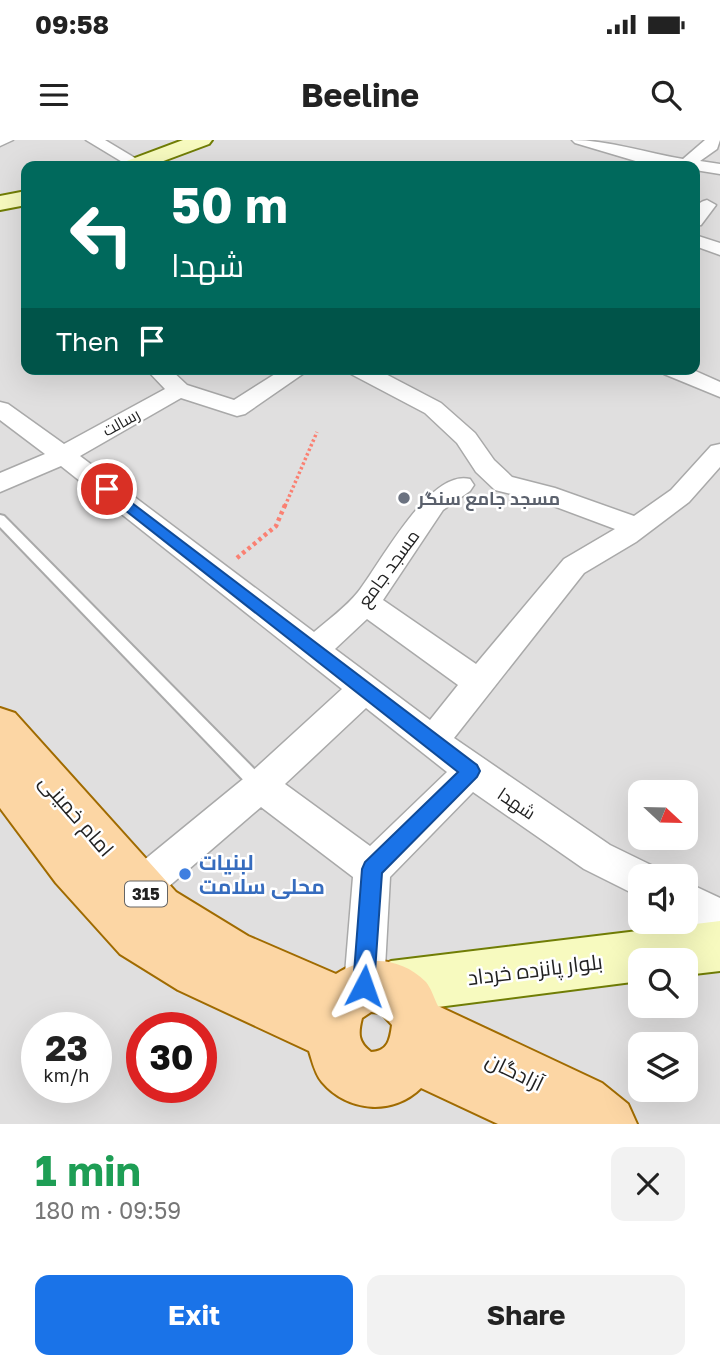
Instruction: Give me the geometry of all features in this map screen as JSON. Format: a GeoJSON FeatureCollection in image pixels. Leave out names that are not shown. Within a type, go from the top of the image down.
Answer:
{"type":"FeatureCollection","features":[{"type":"Feature","properties":{"kind":"main road"},"geometry":{"type":"LineString","coordinates":[[145,161],[202,140]]}},
{"type":"Feature","properties":{"kind":"main road"},"geometry":{"type":"LineString","coordinates":[[0,203],[21,199]]}},
{"type":"Feature","properties":{"kind":"main road","name":"امام خمینی"},"geometry":{"type":"LineString","coordinates":[[0,726],[159,909],[230,954],[376,1015]]}},
{"type":"Feature","properties":{"kind":"main road","name":"امام خمینی"},"geometry":{"type":"LineString","coordinates":[[3,781],[73,867],[138,936],[196,972],[376,1015]]}},
{"type":"Feature","properties":{"kind":"main road","name":"بلوار پانزده خرداد"},"geometry":{"type":"LineString","coordinates":[[376,1015],[720,946]]}},
{"type":"Feature","properties":{"kind":"main road","name":"آزادگان"},"geometry":{"type":"LineString","coordinates":[[376,1015],[562,1124]]}},
{"type":"Feature","properties":{"kind":"main road","name":"آزادگان"},"geometry":{"type":"LineString","coordinates":[[376,1015],[582,1103],[607,1124]]}},
{"type":"Feature","properties":{"kind":"street"},"geometry":{"type":"LineString","coordinates":[[0,141],[5,140]]}},
{"type":"Feature","properties":{"kind":"street"},"geometry":{"type":"LineString","coordinates":[[94,140],[128,161]]}},
{"type":"Feature","properties":{"kind":"street"},"geometry":{"type":"LineString","coordinates":[[580,140],[639,157],[671,161]]}},
{"type":"Feature","properties":{"kind":"street"},"geometry":{"type":"LineString","coordinates":[[690,161],[710,146],[710,141]]}},
{"type":"Feature","properties":{"kind":"street"},"geometry":{"type":"LineString","coordinates":[[700,165],[720,169]]}},
{"type":"Feature","properties":{"kind":"street"},"geometry":{"type":"LineString","coordinates":[[700,214],[707,205]]}},
{"type":"Feature","properties":{"kind":"street"},"geometry":{"type":"LineString","coordinates":[[700,242],[720,249]]}},
{"type":"Feature","properties":{"kind":"street"},"geometry":{"type":"LineString","coordinates":[[163,375],[179,390],[237,409],[290,375]]}},
{"type":"Feature","properties":{"kind":"street"},"geometry":{"type":"LineString","coordinates":[[370,375],[433,408],[466,438],[485,466],[504,484],[547,494],[637,527]]}},
{"type":"Feature","properties":{"kind":"street"},"geometry":{"type":"LineString","coordinates":[[686,375],[720,390]]}},
{"type":"Feature","properties":{"kind":"street","name":"رسالت"},"geometry":{"type":"LineString","coordinates":[[0,483],[64,454],[179,390]]}},
{"type":"Feature","properties":{"kind":"street","name":"شهدا"},"geometry":{"type":"LineString","coordinates":[[0,409],[64,454],[215,575],[471,771],[597,857],[628,873]]}},
{"type":"Feature","properties":{"kind":"street"},"geometry":{"type":"LineString","coordinates":[[432,741],[574,566],[637,527],[680,496],[720,452]]}},
{"type":"Feature","properties":{"kind":"street","name":"مسجد جامع"},"geometry":{"type":"LineString","coordinates":[[314,650],[366,603],[434,504],[461,485]]}},
{"type":"Feature","properties":{"kind":"street"},"geometry":{"type":"LineString","coordinates":[[366,603],[478,683]]}},
{"type":"Feature","properties":{"kind":"street"},"geometry":{"type":"LineString","coordinates":[[140,887],[260,786],[363,690]]}},
{"type":"Feature","properties":{"kind":"street"},"geometry":{"type":"LineString","coordinates":[[376,1015],[372,869],[471,771]]}},
{"type":"Feature","properties":{"kind":"street"},"geometry":{"type":"LineString","coordinates":[[260,786],[372,869]]}},
{"type":"Feature","properties":{"kind":"street"},"geometry":{"type":"LineString","coordinates":[[698,907],[720,918]]}},
{"type":"Feature","properties":{"kind":"lane"},"geometry":{"type":"LineString","coordinates":[[0,519],[260,786]]}},
{"type":"Feature","properties":{"kind":"path"},"geometry":{"type":"LineString","coordinates":[[215,575],[276,526],[317,432]]}},
{"type":"Feature","properties":{"kind":"shaded area"},"geometry":{"type":"Polygon","coordinates":[[[0,140],[720,140],[720,1124],[0,1124],[0,140]]]}},
{"type":"Feature","properties":{"kind":"place","name":"مسجد جامع سنگر"},"geometry":{"type":"Point","coordinates":[404,498]}},
{"type":"Feature","properties":{"kind":"place","name":"لبنیات محلی سلامت"},"geometry":{"type":"Point","coordinates":[185,874]}},
{"type":"Feature","properties":{"kind":"route"},"geometry":{"type":"LineString","coordinates":[[107,489],[363,690],[471,771],[372,869],[364,986]]}}]}
